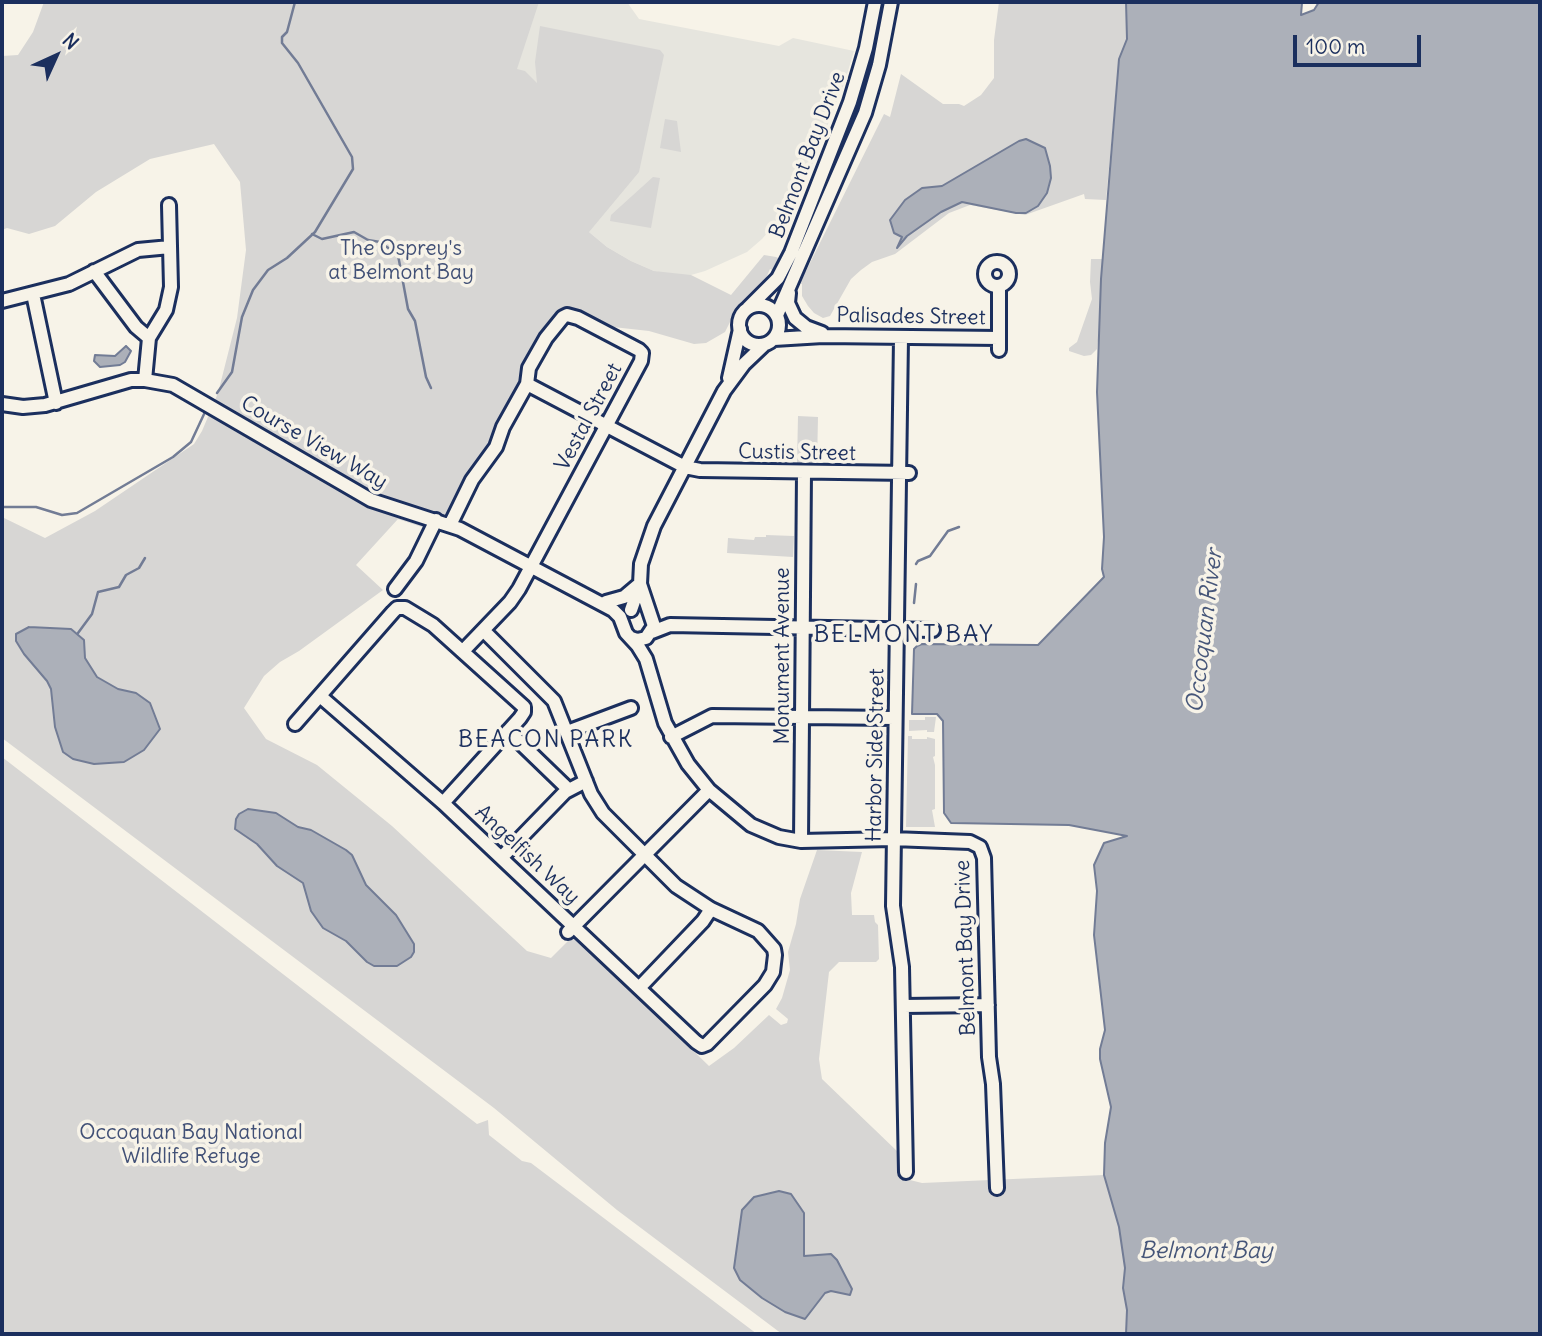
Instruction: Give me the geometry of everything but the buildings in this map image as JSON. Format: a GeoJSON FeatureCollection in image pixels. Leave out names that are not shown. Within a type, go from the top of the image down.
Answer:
{"type":"FeatureCollection","features":[{"type":"Feature","properties":{"kind":"street","name":"Belmont Bay Drive"},"geometry":{"type":"LineString","coordinates":[[875,2],[866,48],[850,102],[792,253],[778,278],[742,315],[732,370],[724,391],[649,539],[641,564],[640,584],[623,624],[626,633],[646,659],[659,709],[671,737],[688,765],[709,790],[751,825],[801,841],[893,839],[970,842],[982,850],[997,1188]]}},
{"type":"Feature","properties":{"kind":"street","name":"Belmont Bay Drive"},"geometry":{"type":"LineString","coordinates":[[724,391],[744,364],[779,331],[778,317],[791,284],[865,113],[879,65],[891,2]]}},
{"type":"Feature","properties":{"kind":"street"},"geometry":{"type":"LineString","coordinates":[[145,380],[149,338],[160,321],[169,298],[169,205]]}},
{"type":"Feature","properties":{"kind":"street"},"geometry":{"type":"LineString","coordinates":[[2,300],[33,295],[69,284],[138,250],[170,247]]}},
{"type":"Feature","properties":{"kind":"street"},"geometry":{"type":"LineString","coordinates":[[94,271],[136,327],[149,338]]}},
{"type":"Feature","properties":{"kind":"street"},"geometry":{"type":"LineString","coordinates":[[791,284],[788,303],[795,318],[806,327],[826,336]]}},
{"type":"Feature","properties":{"kind":"street","name":"Palisades Street"},"geometry":{"type":"LineString","coordinates":[[770,342],[826,336],[999,344],[999,286]]}},
{"type":"Feature","properties":{"kind":"street"},"geometry":{"type":"LineString","coordinates":[[33,295],[56,402]]}},
{"type":"Feature","properties":{"kind":"street"},"geometry":{"type":"LineString","coordinates":[[748,308],[764,305],[778,317]]}},
{"type":"Feature","properties":{"kind":"street","name":"Vestal Street"},"geometry":{"type":"LineString","coordinates":[[450,524],[472,480],[496,447],[503,427],[527,384],[529,369],[559,321],[567,315],[578,318],[639,350],[642,357],[510,603],[464,650]]}},
{"type":"Feature","properties":{"kind":"street","name":"Palisades Street"},"geometry":{"type":"LineString","coordinates":[[778,317],[826,336]]}},
{"type":"Feature","properties":{"kind":"street"},"geometry":{"type":"LineString","coordinates":[[740,329],[749,342],[770,342]]}},
{"type":"Feature","properties":{"kind":"street","name":"Harbor Side Street"},"geometry":{"type":"LineString","coordinates":[[901,338],[904,473],[897,629],[893,906],[902,967],[906,1172]]}},
{"type":"Feature","properties":{"kind":"street","name":"Course View Way"},"geometry":{"type":"LineString","coordinates":[[2,404],[23,407],[56,402],[120,382],[145,380],[173,385],[371,500],[450,524],[602,601],[630,611]]}},
{"type":"Feature","properties":{"kind":"street"},"geometry":{"type":"LineString","coordinates":[[527,384],[685,467]]}},
{"type":"Feature","properties":{"kind":"street","name":"Custis Street"},"geometry":{"type":"LineString","coordinates":[[685,467],[699,470],[904,473]]}},
{"type":"Feature","properties":{"kind":"street","name":"Monument Avenue"},"geometry":{"type":"LineString","coordinates":[[801,841],[804,472]]}},
{"type":"Feature","properties":{"kind":"street"},"geometry":{"type":"LineString","coordinates":[[395,589],[416,561],[436,520]]}},
{"type":"Feature","properties":{"kind":"street","name":"Belmont Bay Drive"},"geometry":{"type":"LineString","coordinates":[[640,584],[654,626],[646,659]]}},
{"type":"Feature","properties":{"kind":"street"},"geometry":{"type":"LineString","coordinates":[[602,601],[624,597],[640,584]]}},
{"type":"Feature","properties":{"kind":"street","name":"Course View Way"},"geometry":{"type":"LineString","coordinates":[[602,601],[615,612],[623,624]]}},
{"type":"Feature","properties":{"kind":"street"},"geometry":{"type":"LineString","coordinates":[[295,724],[397,608],[405,608],[433,625],[464,650],[524,707],[524,712],[508,731],[443,803]]}},
{"type":"Feature","properties":{"kind":"street"},"geometry":{"type":"LineString","coordinates":[[630,611],[639,609],[670,625]]}},
{"type":"Feature","properties":{"kind":"street"},"geometry":{"type":"LineString","coordinates":[[631,638],[640,640],[670,625],[933,630]]}},
{"type":"Feature","properties":{"kind":"street"},"geometry":{"type":"LineString","coordinates":[[483,630],[550,696],[598,808],[671,882],[711,909],[703,921],[639,988]]}},
{"type":"Feature","properties":{"kind":"street","name":"Angelfish Way"},"geometry":{"type":"LineString","coordinates":[[320,696],[443,803],[502,857],[571,929],[696,1042],[704,1046],[765,985],[773,971],[775,955],[771,944],[758,932],[711,909]]}},
{"type":"Feature","properties":{"kind":"street"},"geometry":{"type":"LineString","coordinates":[[567,732],[631,708]]}},
{"type":"Feature","properties":{"kind":"street"},"geometry":{"type":"LineString","coordinates":[[671,737],[712,716],[895,718]]}},
{"type":"Feature","properties":{"kind":"street"},"geometry":{"type":"LineString","coordinates":[[508,731],[569,789]]}},
{"type":"Feature","properties":{"kind":"street"},"geometry":{"type":"LineString","coordinates":[[502,857],[569,789],[586,781]]}},
{"type":"Feature","properties":{"kind":"street"},"geometry":{"type":"LineString","coordinates":[[571,929],[709,790]]}},
{"type":"Feature","properties":{"kind":"street"},"geometry":{"type":"LineString","coordinates":[[903,1006],[988,1004]]}},
{"type":"Feature","properties":{"kind":"shaded area"},"geometry":{"type":"Polygon","coordinates":[[[452,2],[627,2],[639,19],[779,46],[793,38],[854,51],[806,180],[785,213],[747,252],[705,271],[691,275],[673,275],[654,271],[631,261],[607,247],[589,232],[452,2]]]}},
{"type":"Feature","properties":{"kind":"green space","name":"The Osprey's at Belmont Bay"},"geometry":{"type":"Polygon","coordinates":[[[44,2],[539,2],[517,69],[525,71],[537,83],[535,62],[540,26],[660,50],[664,55],[639,172],[589,232],[607,247],[631,261],[654,271],[691,275],[731,295],[764,255],[776,257],[806,271],[884,114],[890,117],[901,74],[943,104],[964,106],[981,95],[994,78],[994,40],[999,2],[1126,2],[1127,39],[1119,59],[1106,200],[1085,199],[1084,194],[1025,215],[970,205],[949,213],[895,254],[872,262],[861,270],[851,279],[830,316],[823,318],[808,306],[802,296],[802,284],[770,269],[766,278],[737,308],[725,332],[706,343],[694,344],[649,331],[613,327],[589,319],[569,308],[560,310],[541,333],[494,439],[452,509],[425,528],[398,519],[356,565],[383,590],[280,662],[264,676],[244,708],[266,739],[317,765],[392,826],[527,951],[551,958],[574,935],[709,1066],[734,1048],[769,1015],[781,1025],[787,1023],[788,1019],[776,1009],[790,970],[788,952],[800,899],[817,850],[862,852],[851,893],[852,915],[874,915],[878,925],[879,959],[876,962],[839,962],[829,972],[819,1059],[822,1079],[898,1152],[902,1178],[922,1183],[1104,1175],[1119,1227],[1125,1268],[1123,1288],[1127,1310],[1126,1334],[782,1334],[617,1210],[494,1108],[2,738],[2,517],[45,538],[95,511],[194,444],[218,393],[237,318],[246,250],[240,182],[214,144],[150,159],[96,192],[55,226],[29,234],[7,228],[2,230],[2,56],[18,55],[33,32],[44,2]]]}},
{"type":"Feature","properties":{"kind":"green space"},"geometry":{"type":"Polygon","coordinates":[[[665,119],[677,121],[681,152],[660,148],[665,119]]]}},
{"type":"Feature","properties":{"kind":"green space"},"geometry":{"type":"Polygon","coordinates":[[[653,177],[660,178],[651,228],[610,221],[611,215],[653,177]]]}},
{"type":"Feature","properties":{"kind":"green space"},"geometry":{"type":"Polygon","coordinates":[[[1091,259],[1104,259],[1100,323],[1097,349],[1091,355],[1084,356],[1069,351],[1069,348],[1077,342],[1092,299],[1091,259]]]}},
{"type":"Feature","properties":{"kind":"green space"},"geometry":{"type":"Polygon","coordinates":[[[798,416],[818,417],[817,464],[797,464],[798,416]]]}},
{"type":"Feature","properties":{"kind":"green space"},"geometry":{"type":"Polygon","coordinates":[[[794,536],[793,557],[727,553],[728,538],[754,540],[755,537],[794,536]]]}},
{"type":"Feature","properties":{"kind":"green space"},"geometry":{"type":"Polygon","coordinates":[[[925,717],[936,717],[934,732],[909,731],[909,720],[925,720],[925,717]]]}},
{"type":"Feature","properties":{"kind":"green space"},"geometry":{"type":"Polygon","coordinates":[[[908,736],[912,736],[912,739],[935,739],[935,809],[932,810],[935,827],[906,827],[908,736]]]}},
{"type":"Feature","properties":{"kind":"green space","name":"Occoquan Bay National Wildlife Refuge"},"geometry":{"type":"Polygon","coordinates":[[[2,757],[477,1124],[488,1120],[489,1135],[522,1161],[531,1163],[757,1334],[2,1334],[2,757]]]}},
{"type":"Feature","properties":{"kind":"water"},"geometry":{"type":"Polygon","coordinates":[[[1126,2],[1299,2],[1302,3],[1301,15],[1314,10],[1319,2],[1540,2],[1540,1334],[1126,1334],[1127,1310],[1123,1288],[1125,1268],[1119,1227],[1104,1175],[1105,1143],[1111,1107],[1100,1059],[1105,1030],[1094,935],[1097,891],[1094,865],[1104,843],[1127,836],[1069,825],[951,823],[944,813],[943,721],[937,714],[912,714],[914,649],[917,646],[1038,645],[1104,577],[1097,392],[1101,279],[1119,59],[1127,39],[1126,2]]]}},
{"type":"Feature","properties":{"kind":"water"},"geometry":{"type":"Polygon","coordinates":[[[1026,139],[1045,148],[1050,166],[1051,178],[1047,193],[1038,206],[1026,213],[1016,213],[962,202],[941,212],[907,236],[897,248],[902,237],[894,233],[890,220],[905,200],[922,188],[942,186],[1026,139]]]}},
{"type":"Feature","properties":{"kind":"water"},"geometry":{"type":"Polygon","coordinates":[[[126,346],[131,351],[120,365],[100,367],[94,361],[95,355],[115,356],[126,346]]]}},
{"type":"Feature","properties":{"kind":"water"},"geometry":{"type":"Polygon","coordinates":[[[29,627],[71,629],[84,640],[85,658],[97,677],[118,689],[136,693],[150,703],[160,729],[144,750],[124,762],[94,764],[73,759],[63,752],[55,727],[51,689],[16,641],[16,634],[29,627]]]}},
{"type":"Feature","properties":{"kind":"water"},"geometry":{"type":"Polygon","coordinates":[[[248,809],[276,813],[352,855],[366,885],[396,915],[414,944],[411,957],[397,966],[374,966],[346,941],[323,928],[311,911],[303,883],[277,866],[257,844],[235,829],[239,814],[248,809]]]}},
{"type":"Feature","properties":{"kind":"water"},"geometry":{"type":"Polygon","coordinates":[[[779,1191],[791,1194],[804,1213],[804,1256],[831,1254],[852,1289],[850,1295],[831,1291],[825,1293],[805,1319],[785,1312],[762,1298],[740,1280],[734,1268],[742,1210],[754,1197],[779,1191]]]}},
{"type":"Feature","properties":{"kind":"waterway"},"geometry":{"type":"LineString","coordinates":[[217,393],[232,372],[242,317],[253,290],[268,270],[287,258],[315,232],[353,169],[352,157],[298,63],[282,43],[295,2]]}},
{"type":"Feature","properties":{"kind":"waterway"},"geometry":{"type":"LineString","coordinates":[[312,234],[322,239],[354,232],[368,240],[380,242],[398,255],[408,309],[415,321],[426,377],[431,388]]}},
{"type":"Feature","properties":{"kind":"waterway"},"geometry":{"type":"LineString","coordinates":[[2,507],[36,507],[62,515],[77,513],[173,457],[191,442],[205,412]]}},
{"type":"Feature","properties":{"kind":"waterway"},"geometry":{"type":"LineString","coordinates":[[916,564],[930,556],[948,531],[959,527]]}},
{"type":"Feature","properties":{"kind":"waterway"},"geometry":{"type":"LineString","coordinates":[[78,633],[92,614],[98,592],[119,587],[126,575],[139,568],[145,558]]}},
{"type":"Feature","properties":{"kind":"waterway"},"geometry":{"type":"LineString","coordinates":[[914,603],[916,584]]}},
{"type":"Feature","properties":{"kind":"district","name":"BELMONT BAY"},"geometry":{"type":"Point","coordinates":[904,635]}},
{"type":"Feature","properties":{"kind":"district","name":"BEACON PARK"},"geometry":{"type":"Point","coordinates":[546,740]}},
{"type":"Feature","properties":{"kind":"water label","name":"Occoquan River"},"geometry":{"type":"Point","coordinates":[1205,631]}},
{"type":"Feature","properties":{"kind":"water label","name":"Belmont Bay"},"geometry":{"type":"Point","coordinates":[1206,1251]}}]}
